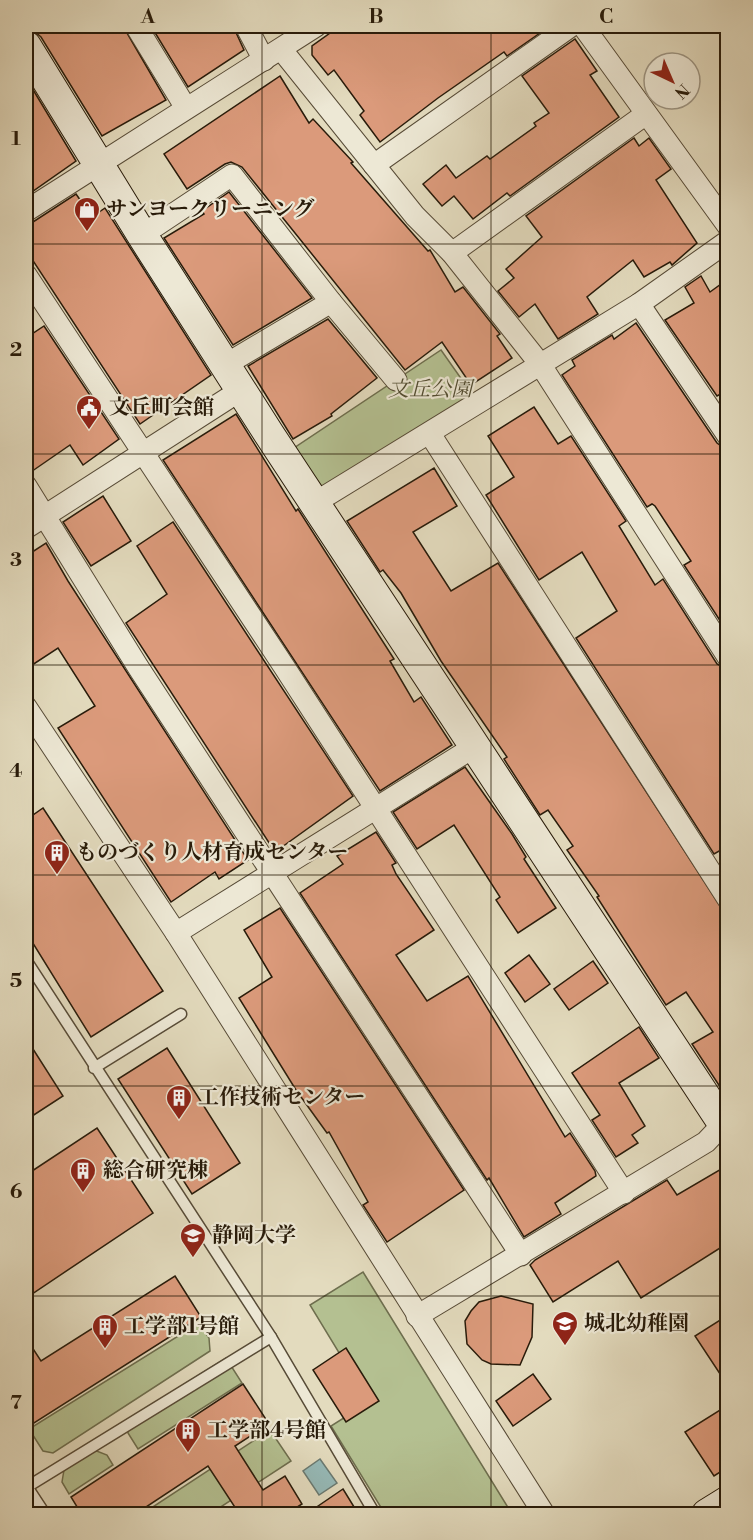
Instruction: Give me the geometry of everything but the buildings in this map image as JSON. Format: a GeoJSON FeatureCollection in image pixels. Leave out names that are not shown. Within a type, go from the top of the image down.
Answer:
{"type":"FeatureCollection","features":[{"type":"Feature","properties":{"kind":"street"},"geometry":{"type":"LineString","coordinates":[[136,26],[186,108]]}},
{"type":"Feature","properties":{"kind":"street"},"geometry":{"type":"LineString","coordinates":[[246,26],[374,165],[415,216],[452,253],[540,364],[728,657]]}},
{"type":"Feature","properties":{"kind":"street"},"geometry":{"type":"LineString","coordinates":[[26,211],[316,26]]}},
{"type":"Feature","properties":{"kind":"street"},"geometry":{"type":"LineString","coordinates":[[374,165],[572,26]]}},
{"type":"Feature","properties":{"kind":"street"},"geometry":{"type":"LineString","coordinates":[[583,26],[728,226]]}},
{"type":"Feature","properties":{"kind":"street"},"geometry":{"type":"LineString","coordinates":[[26,46],[98,165],[241,390],[474,747],[726,1122],[706,1142],[417,1316]]}},
{"type":"Feature","properties":{"kind":"street"},"geometry":{"type":"LineString","coordinates":[[452,253],[646,114]]}},
{"type":"Feature","properties":{"kind":"street"},"geometry":{"type":"LineString","coordinates":[[142,235],[232,175],[331,302],[396,380]]}},
{"type":"Feature","properties":{"kind":"street"},"geometry":{"type":"LineString","coordinates":[[316,502],[639,304],[728,241]]}},
{"type":"Feature","properties":{"kind":"street"},"geometry":{"type":"LineString","coordinates":[[26,275],[624,1193]]}},
{"type":"Feature","properties":{"kind":"street"},"geometry":{"type":"LineString","coordinates":[[225,365],[331,302]]}},
{"type":"Feature","properties":{"kind":"street"},"geometry":{"type":"LineString","coordinates":[[639,304],[728,436]]}},
{"type":"Feature","properties":{"kind":"street"},"geometry":{"type":"LineString","coordinates":[[26,528],[241,390]]}},
{"type":"Feature","properties":{"kind":"street"},"geometry":{"type":"LineString","coordinates":[[430,434],[728,900]]}},
{"type":"Feature","properties":{"kind":"street"},"geometry":{"type":"LineString","coordinates":[[26,486],[138,667],[521,1255]]}},
{"type":"Feature","properties":{"kind":"street"},"geometry":{"type":"LineString","coordinates":[[26,707],[176,933],[544,1515]]}},
{"type":"Feature","properties":{"kind":"street"},"geometry":{"type":"LineString","coordinates":[[176,933],[474,747]]}},
{"type":"Feature","properties":{"kind":"street"},"geometry":{"type":"LineString","coordinates":[[707,1515],[728,1501]]}},
{"type":"Feature","properties":{"kind":"lane"},"geometry":{"type":"LineString","coordinates":[[26,960],[94,1068],[271,1337],[375,1515]]}},
{"type":"Feature","properties":{"kind":"lane"},"geometry":{"type":"LineString","coordinates":[[94,1068],[181,1014]]}},
{"type":"Feature","properties":{"kind":"lane"},"geometry":{"type":"LineString","coordinates":[[45,1515],[26,1486],[271,1337]]}},
{"type":"Feature","properties":{"kind":"green space","name":"文丘公園"},"geometry":{"type":"Polygon","coordinates":[[[441,350],[472,394],[324,490],[294,448],[441,350]]]}},
{"type":"Feature","properties":{"kind":"green space"},"geometry":{"type":"Polygon","coordinates":[[[363,1272],[512,1514],[385,1514],[331,1426],[369,1402],[310,1305],[363,1272]]]}},
{"type":"Feature","properties":{"kind":"green space"},"geometry":{"type":"Polygon","coordinates":[[[199,1323],[209,1338],[210,1351],[53,1453],[43,1451],[29,1429],[199,1323]]]}},
{"type":"Feature","properties":{"kind":"green space"},"geometry":{"type":"Polygon","coordinates":[[[226,1358],[242,1383],[138,1449],[128,1433],[129,1419],[226,1358]]]}},
{"type":"Feature","properties":{"kind":"green space"},"geometry":{"type":"Polygon","coordinates":[[[270,1430],[291,1461],[210,1514],[142,1514],[270,1430]]]}},
{"type":"Feature","properties":{"kind":"green space"},"geometry":{"type":"Polygon","coordinates":[[[94,1450],[107,1455],[113,1465],[69,1494],[62,1482],[64,1470],[94,1450]]]}},
{"type":"Feature","properties":{"kind":"water"},"geometry":{"type":"Polygon","coordinates":[[[320,1459],[337,1483],[319,1495],[303,1471],[320,1459]]]}},
{"type":"Feature","properties":{"kind":"place","name":"サンヨークリーニング"},"geometry":{"type":"Point","coordinates":[87,233]}},
{"type":"Feature","properties":{"kind":"place","name":"文丘町会館"},"geometry":{"type":"Point","coordinates":[89,431]}},
{"type":"Feature","properties":{"kind":"place","name":"ものづくり人材育成センター"},"geometry":{"type":"Point","coordinates":[57,876]}},
{"type":"Feature","properties":{"kind":"place","name":"工作技術センター"},"geometry":{"type":"Point","coordinates":[179,1121]}},
{"type":"Feature","properties":{"kind":"place","name":"総合研究棟"},"geometry":{"type":"Point","coordinates":[83,1194]}},
{"type":"Feature","properties":{"kind":"place","name":"静岡大学"},"geometry":{"type":"Point","coordinates":[193,1259]}},
{"type":"Feature","properties":{"kind":"place","name":"城北幼稚園"},"geometry":{"type":"Point","coordinates":[565,1347]}},
{"type":"Feature","properties":{"kind":"place","name":"工学部1号館"},"geometry":{"type":"Point","coordinates":[105,1350]}},
{"type":"Feature","properties":{"kind":"place","name":"工学部4号館"},"geometry":{"type":"Point","coordinates":[188,1454]}}]}
